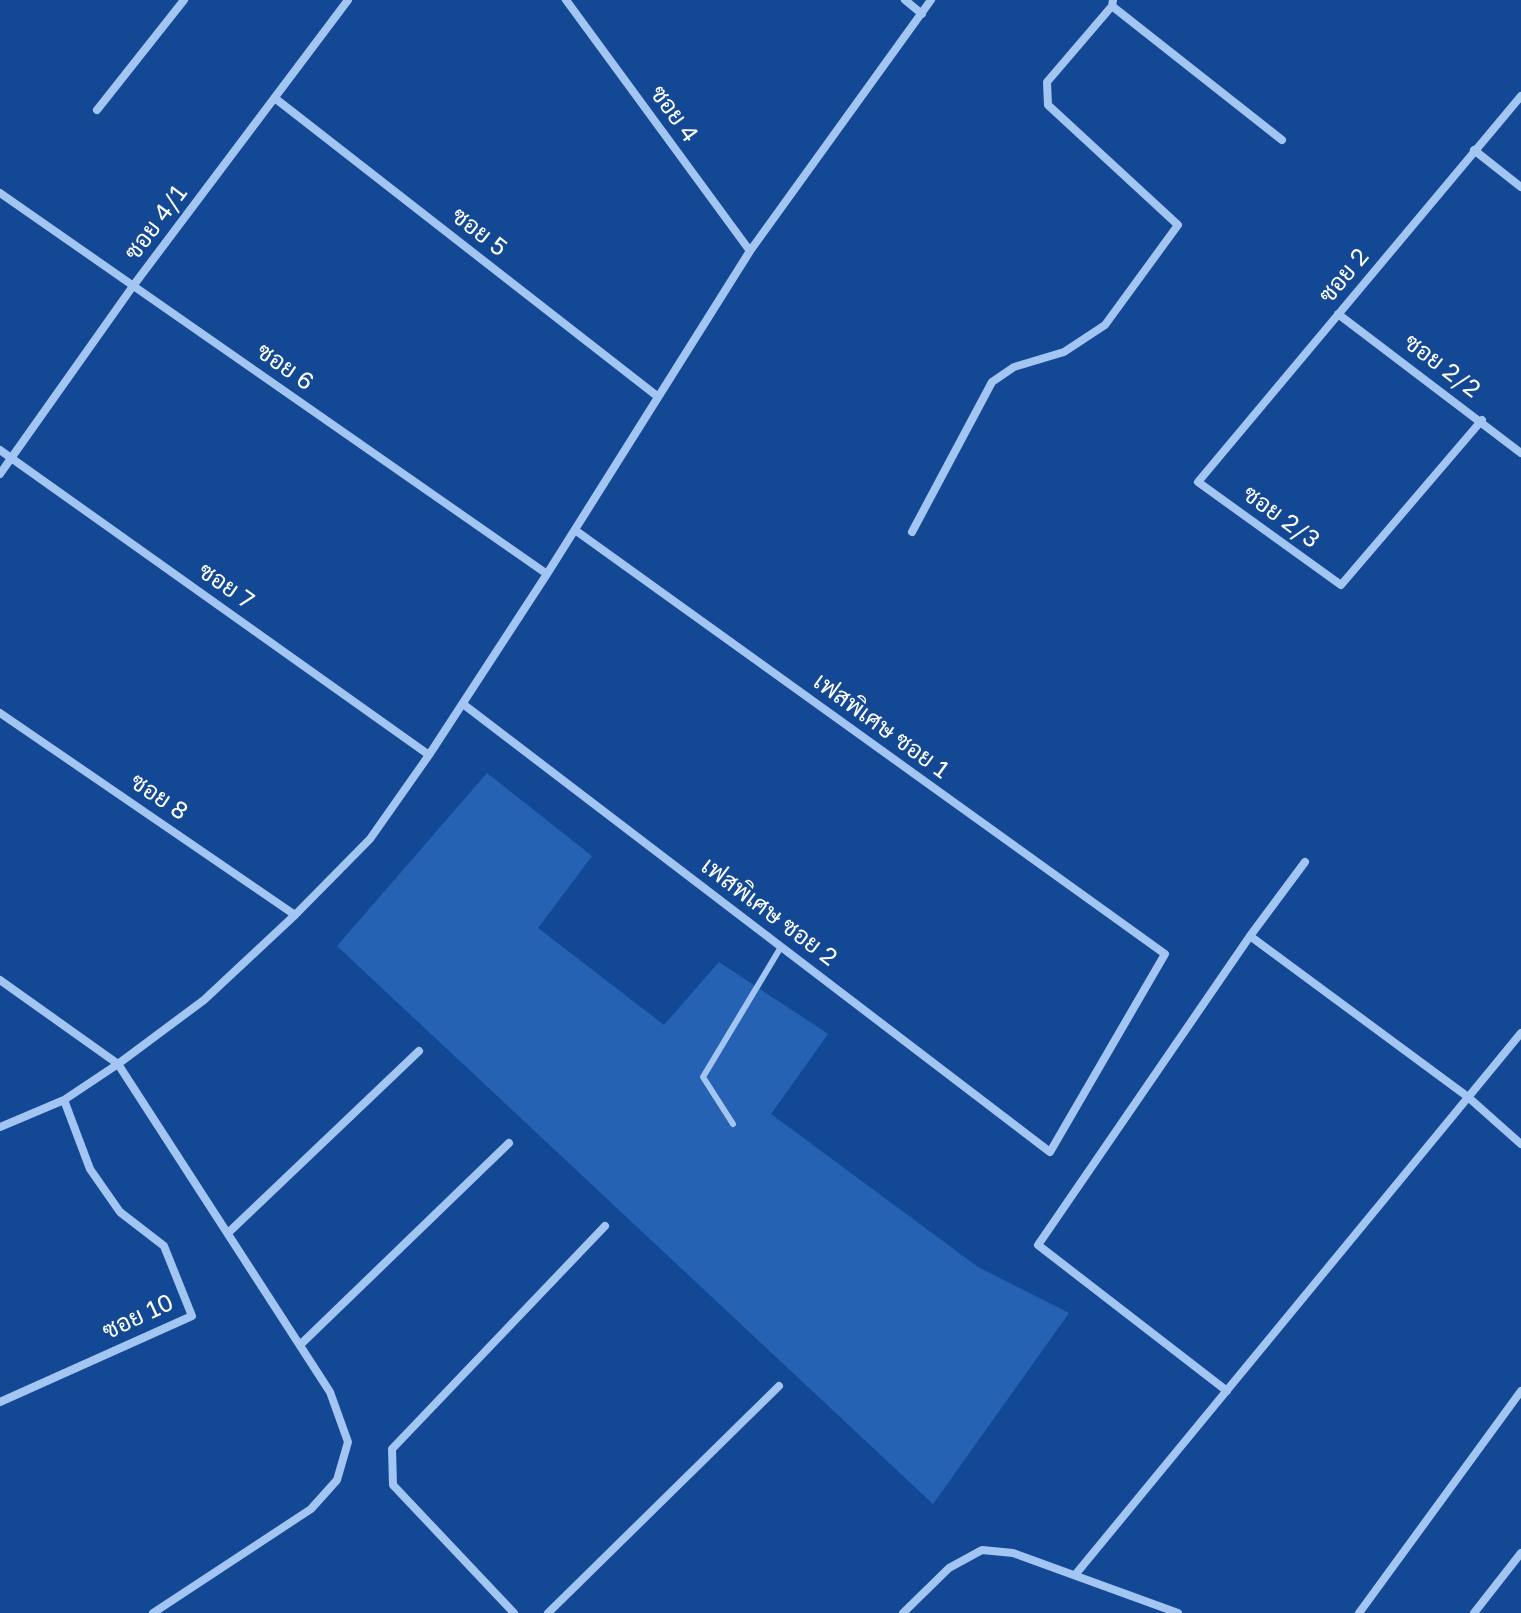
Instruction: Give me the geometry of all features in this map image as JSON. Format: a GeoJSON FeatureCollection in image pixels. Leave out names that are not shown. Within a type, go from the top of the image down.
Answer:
{"type":"FeatureCollection","features":[{"type":"Feature","properties":{"kind":"street"},"geometry":{"type":"LineString","coordinates":[[97,110],[184,0]]}},
{"type":"Feature","properties":{"kind":"street","name":"ซอย 4/1"},"geometry":{"type":"LineString","coordinates":[[0,474],[133,286],[348,0]]}},
{"type":"Feature","properties":{"kind":"street","name":"ซอย 4"},"geometry":{"type":"LineString","coordinates":[[566,0],[750,251]]}},
{"type":"Feature","properties":{"kind":"street"},"geometry":{"type":"LineString","coordinates":[[905,0],[922,14]]}},
{"type":"Feature","properties":{"kind":"street"},"geometry":{"type":"LineString","coordinates":[[0,1127],[64,1100],[204,1000],[370,839],[463,704],[750,251],[931,0]]}},
{"type":"Feature","properties":{"kind":"street"},"geometry":{"type":"LineString","coordinates":[[912,532],[992,382],[1014,367],[1064,352],[1105,325],[1178,225],[1048,105],[1047,82],[1113,3],[1282,140]]}},
{"type":"Feature","properties":{"kind":"street","name":"ซอย 2"},"geometry":{"type":"LineString","coordinates":[[1198,482],[1521,96]]}},
{"type":"Feature","properties":{"kind":"street","name":"ซอย 5"},"geometry":{"type":"LineString","coordinates":[[276,99],[657,396]]}},
{"type":"Feature","properties":{"kind":"street"},"geometry":{"type":"LineString","coordinates":[[1474,150],[1521,187]]}},
{"type":"Feature","properties":{"kind":"street","name":"ซอย 6"},"geometry":{"type":"LineString","coordinates":[[0,193],[547,574]]}},
{"type":"Feature","properties":{"kind":"street","name":"ซอย 2/2"},"geometry":{"type":"LineString","coordinates":[[1338,314],[1482,420],[1521,453]]}},
{"type":"Feature","properties":{"kind":"street","name":"ซอย 2/3"},"geometry":{"type":"LineString","coordinates":[[1198,482],[1341,585],[1482,420]]}},
{"type":"Feature","properties":{"kind":"street","name":"ซอย 7"},"geometry":{"type":"LineString","coordinates":[[0,450],[429,755]]}},
{"type":"Feature","properties":{"kind":"street","name":"เฟสพิเศษ ซอย 1"},"geometry":{"type":"LineString","coordinates":[[575,530],[1165,954],[1050,1152]]}},
{"type":"Feature","properties":{"kind":"street","name":"เฟสพิเศษ ซอย 2"},"geometry":{"type":"LineString","coordinates":[[463,704],[1050,1152]]}},
{"type":"Feature","properties":{"kind":"street","name":"ซอย 8"},"geometry":{"type":"LineString","coordinates":[[0,713],[295,915]]}},
{"type":"Feature","properties":{"kind":"street"},"geometry":{"type":"LineString","coordinates":[[1227,1391],[1038,1245],[1250,936],[1305,862]]}},
{"type":"Feature","properties":{"kind":"street"},"geometry":{"type":"LineString","coordinates":[[1250,936],[1468,1097],[1521,1144]]}},
{"type":"Feature","properties":{"kind":"street"},"geometry":{"type":"LineString","coordinates":[[0,980],[118,1064],[330,1392],[348,1442],[337,1480],[311,1509],[153,1613]]}},
{"type":"Feature","properties":{"kind":"street"},"geometry":{"type":"LineString","coordinates":[[1075,1575],[1521,1033]]}},
{"type":"Feature","properties":{"kind":"street"},"geometry":{"type":"LineString","coordinates":[[228,1233],[419,1051]]}},
{"type":"Feature","properties":{"kind":"street","name":"ซอย 10"},"geometry":{"type":"LineString","coordinates":[[0,1402],[192,1316],[164,1246],[120,1212],[90,1169],[64,1100]]}},
{"type":"Feature","properties":{"kind":"street"},"geometry":{"type":"LineString","coordinates":[[300,1345],[509,1143]]}},
{"type":"Feature","properties":{"kind":"street"},"geometry":{"type":"LineString","coordinates":[[514,1613],[393,1485],[392,1449],[605,1226]]}},
{"type":"Feature","properties":{"kind":"street"},"geometry":{"type":"LineString","coordinates":[[548,1613],[779,1386]]}},
{"type":"Feature","properties":{"kind":"street"},"geometry":{"type":"LineString","coordinates":[[1359,1613],[1521,1391]]}},
{"type":"Feature","properties":{"kind":"street"},"geometry":{"type":"LineString","coordinates":[[903,1613],[949,1568],[982,1550],[1013,1553],[1178,1613]]}},
{"type":"Feature","properties":{"kind":"street"},"geometry":{"type":"LineString","coordinates":[[1474,1613],[1521,1553]]}},
{"type":"Feature","properties":{"kind":"lane"},"geometry":{"type":"LineString","coordinates":[[733,1124],[703,1077],[781,947]]}},
{"type":"Feature","properties":{"kind":"shaded area"},"geometry":{"type":"Polygon","coordinates":[[[487,773],[592,856],[538,928],[664,1025],[719,962],[828,1034],[771,1114],[978,1267],[1069,1313],[933,1504],[337,946],[487,773]]]}}]}
